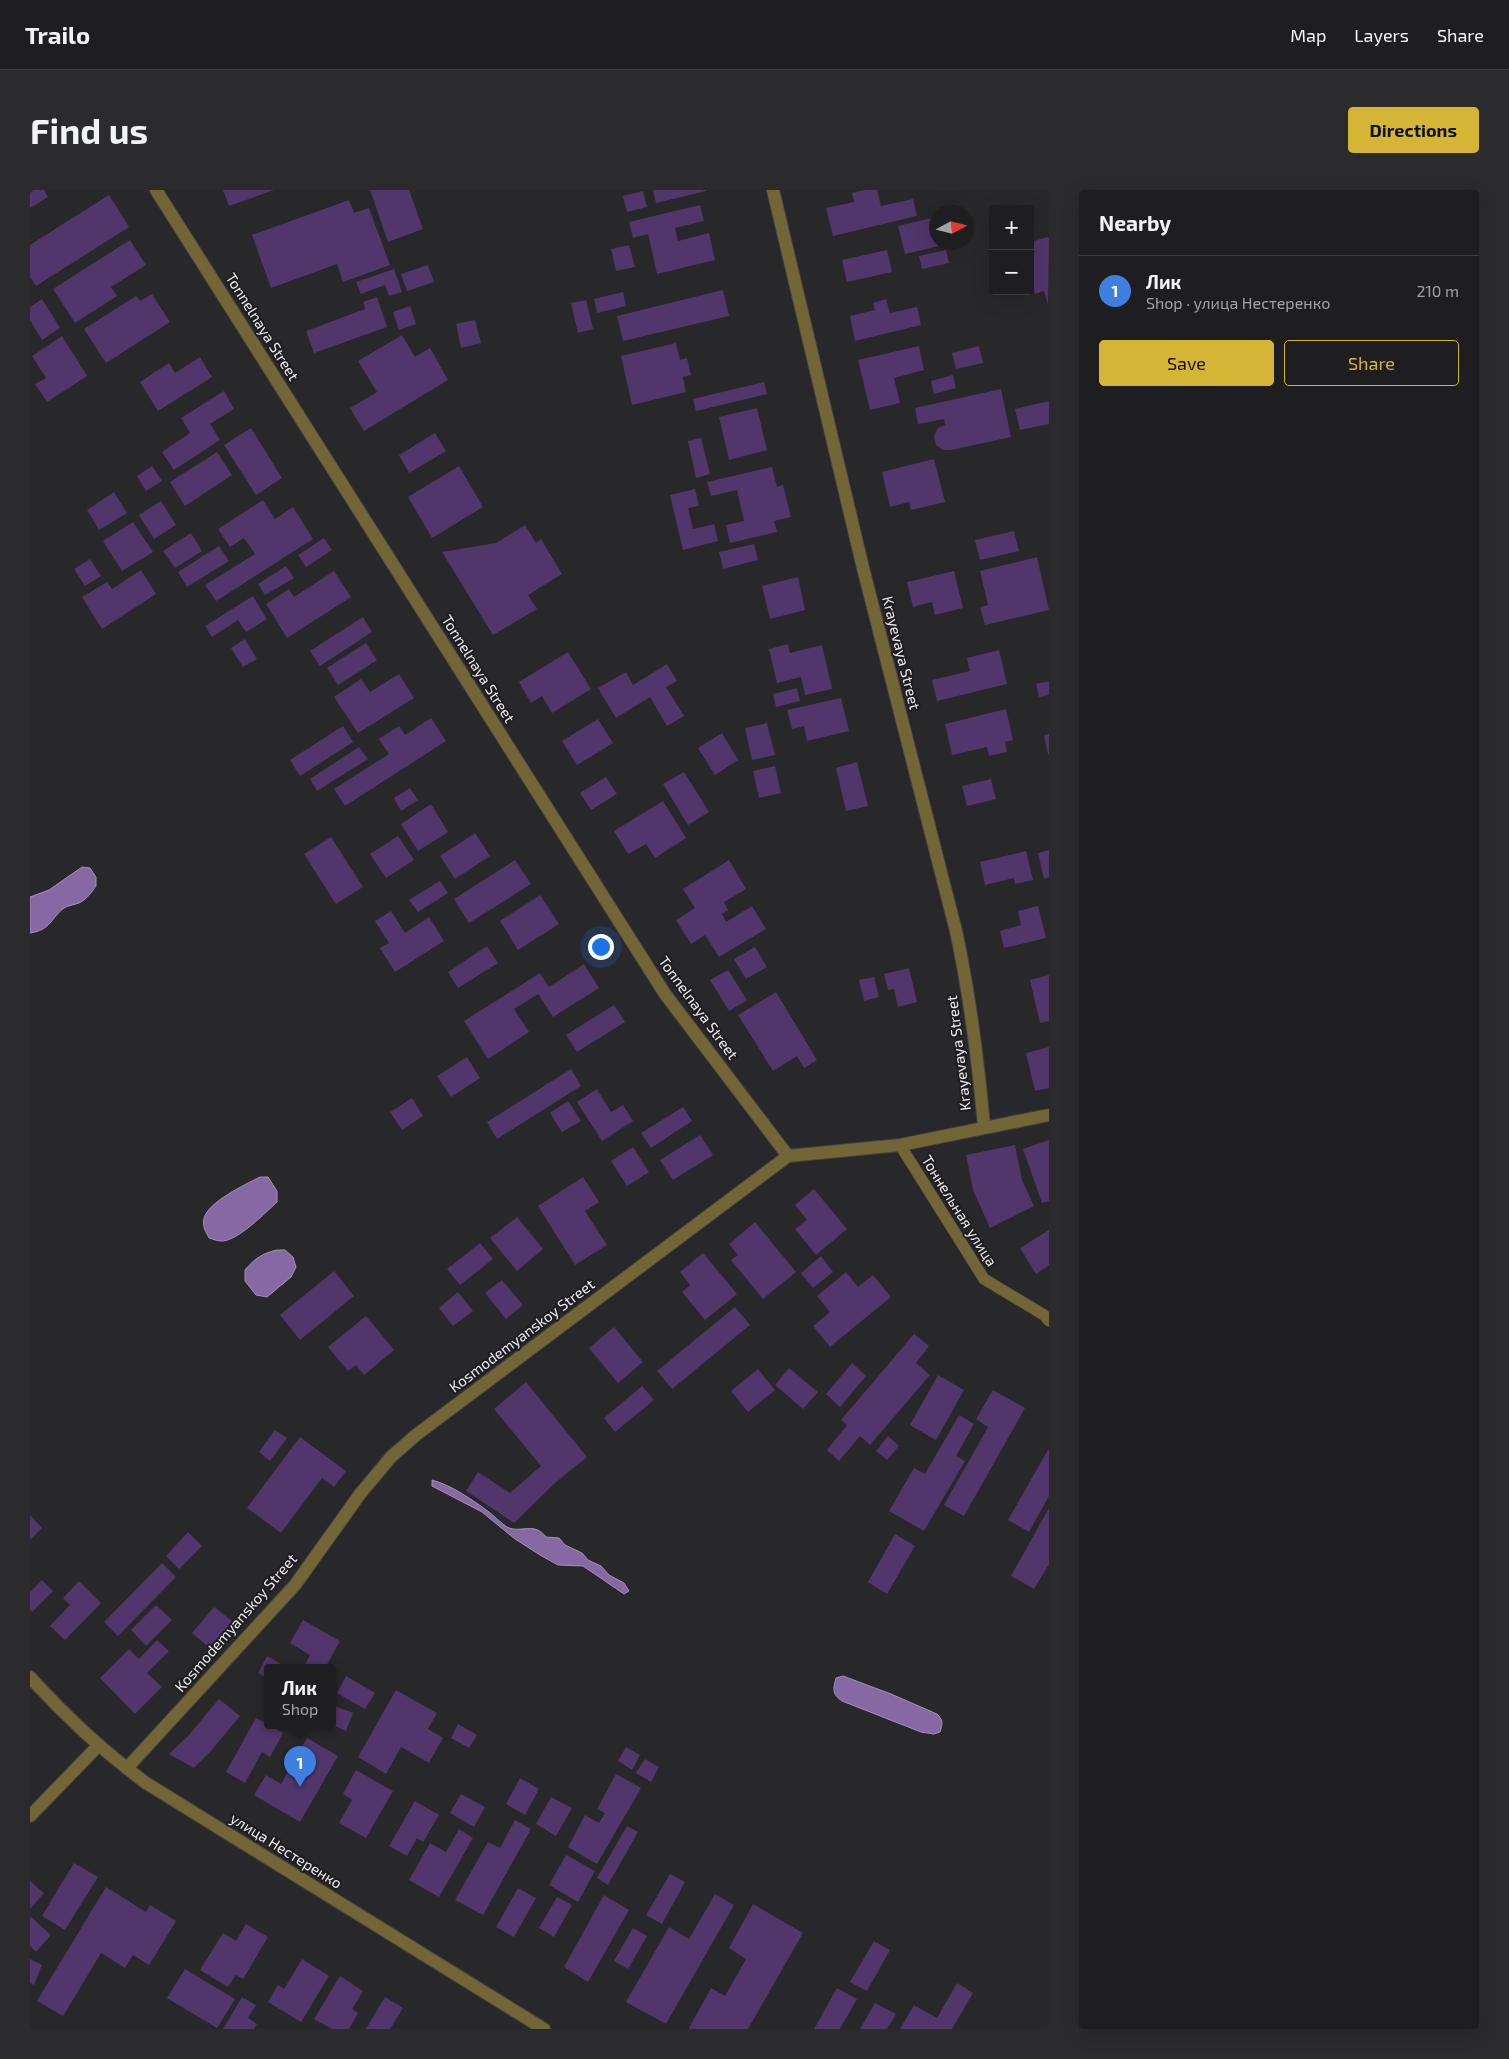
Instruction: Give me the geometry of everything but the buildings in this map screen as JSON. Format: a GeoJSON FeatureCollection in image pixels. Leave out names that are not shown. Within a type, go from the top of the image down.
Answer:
{"type":"FeatureCollection","features":[{"type":"Feature","properties":{"kind":"street","name":"Tonnelnaya Street"},"geometry":{"type":"LineString","coordinates":[[156,190],[665,994],[788,1156]]}},
{"type":"Feature","properties":{"kind":"street","name":"Krayevaya Street"},"geometry":{"type":"LineString","coordinates":[[773,190],[863,568],[956,931],[976,1040],[984,1126]]}},
{"type":"Feature","properties":{"kind":"street"},"geometry":{"type":"LineString","coordinates":[[788,1156],[900,1145],[984,1126],[1049,1115]]}},
{"type":"Feature","properties":{"kind":"street","name":"Kosmodemyanskoy Street"},"geometry":{"type":"LineString","coordinates":[[127,1768],[295,1585],[360,1494],[391,1457],[416,1435],[788,1156]]}},
{"type":"Feature","properties":{"kind":"street","name":"улица Нестеренко"},"geometry":{"type":"LineString","coordinates":[[30,1677],[62,1712],[98,1746],[127,1768],[199,1817],[544,2029]]}},
{"type":"Feature","properties":{"kind":"street"},"geometry":{"type":"LineString","coordinates":[[30,1816],[98,1746]]}},
{"type":"Feature","properties":{"kind":"lane","name":"Тоннельная улица"},"geometry":{"type":"LineString","coordinates":[[900,1145],[984,1279],[1044,1315],[1049,1321]]}},
{"type":"Feature","properties":{"kind":"shaded area"},"geometry":{"type":"Polygon","coordinates":[[[82,867],[90,868],[96,877],[96,886],[91,893],[79,903],[64,908],[46,927],[37,932],[30,933],[30,897],[49,890],[82,867]]]}},
{"type":"Feature","properties":{"kind":"shaded area"},"geometry":{"type":"Polygon","coordinates":[[[260,1177],[268,1177],[277,1191],[277,1202],[251,1226],[235,1237],[221,1241],[209,1238],[204,1224],[206,1213],[228,1195],[260,1177]]]}},
{"type":"Feature","properties":{"kind":"shaded area"},"geometry":{"type":"Polygon","coordinates":[[[277,1250],[285,1250],[293,1257],[296,1267],[291,1277],[267,1297],[256,1295],[245,1281],[245,1270],[259,1257],[277,1250]]]}},
{"type":"Feature","properties":{"kind":"shaded area"},"geometry":{"type":"Polygon","coordinates":[[[432,1480],[462,1493],[507,1527],[537,1530],[546,1537],[559,1538],[565,1545],[582,1553],[588,1560],[601,1566],[609,1575],[624,1583],[629,1591],[624,1594],[583,1566],[558,1565],[540,1555],[515,1539],[482,1512],[432,1486],[432,1480]]]}},
{"type":"Feature","properties":{"kind":"shaded area"},"geometry":{"type":"Polygon","coordinates":[[[843,1676],[937,1714],[942,1722],[940,1732],[934,1734],[921,1732],[842,1701],[836,1696],[834,1688],[836,1678],[843,1676]]]}},
{"type":"Feature","properties":{"kind":"place","name":"Лик"},"geometry":{"type":"Point","coordinates":[300,1787]}}]}
